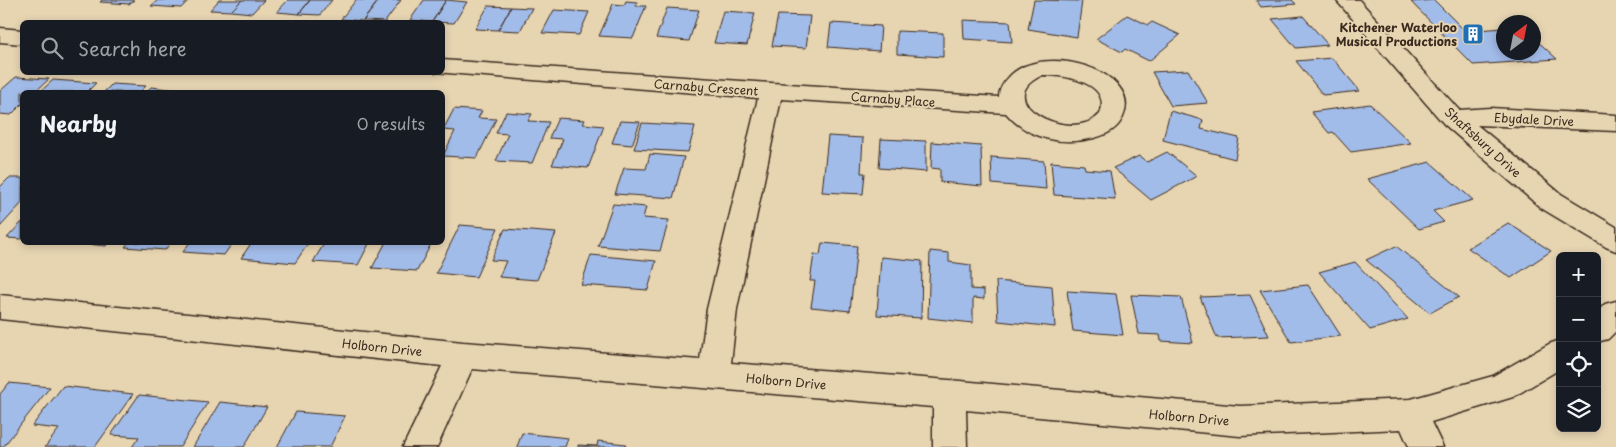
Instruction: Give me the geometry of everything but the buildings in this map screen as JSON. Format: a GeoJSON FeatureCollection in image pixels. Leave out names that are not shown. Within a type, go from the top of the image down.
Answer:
{"type":"FeatureCollection","features":[{"type":"Feature","properties":{"kind":"street","name":"Shaftsbury Drive"},"geometry":{"type":"LineString","coordinates":[[1347,0],[1453,118],[1552,201],[1616,240]]}},
{"type":"Feature","properties":{"kind":"street"},"geometry":{"type":"LineString","coordinates":[[0,36],[20,37]]}},
{"type":"Feature","properties":{"kind":"street","name":"Carnaby Crescent"},"geometry":{"type":"LineString","coordinates":[[445,68],[771,91],[722,309],[714,375]]}},
{"type":"Feature","properties":{"kind":"street","name":"Carnaby Place"},"geometry":{"type":"LineString","coordinates":[[771,91],[1015,106]]}},
{"type":"Feature","properties":{"kind":"street","name":"Ebydale Drive"},"geometry":{"type":"LineString","coordinates":[[1453,118],[1490,116],[1616,123]]}},
{"type":"Feature","properties":{"kind":"street","name":"Holborn Drive"},"geometry":{"type":"LineString","coordinates":[[0,307],[463,355],[950,394],[1240,421],[1412,414],[1502,387],[1556,355]]}},
{"type":"Feature","properties":{"kind":"street"},"geometry":{"type":"LineString","coordinates":[[1601,326],[1616,313]]}},
{"type":"Feature","properties":{"kind":"street"},"geometry":{"type":"LineString","coordinates":[[420,447],[463,355]]}},
{"type":"Feature","properties":{"kind":"street"},"geometry":{"type":"LineString","coordinates":[[950,394],[950,447]]}},
{"type":"Feature","properties":{"kind":"street"},"geometry":{"type":"LineString","coordinates":[[1412,414],[1426,447]]}},
{"type":"Feature","properties":{"kind":"place","name":"Kitchener Waterloo Musical Productions"},"geometry":{"type":"Point","coordinates":[1473,34]}}]}
